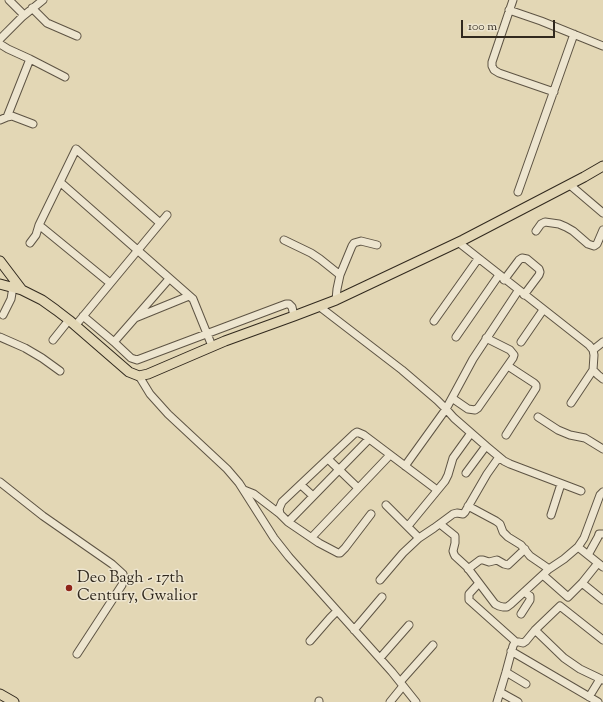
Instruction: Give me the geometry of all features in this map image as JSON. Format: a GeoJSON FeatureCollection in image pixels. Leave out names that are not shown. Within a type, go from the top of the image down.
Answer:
{"type":"FeatureCollection","features":[{"type":"Feature","properties":{"kind":"main road"},"geometry":{"type":"LineString","coordinates":[[0,284],[22,290],[56,310],[129,372],[139,376],[148,374],[212,346],[336,300],[458,242],[570,185],[603,166]]}},
{"type":"Feature","properties":{"kind":"main road"},"geometry":{"type":"LineString","coordinates":[[0,260],[22,290]]}},
{"type":"Feature","properties":{"kind":"main road"},"geometry":{"type":"LineString","coordinates":[[0,696],[14,702]]}},
{"type":"Feature","properties":{"kind":"street"},"geometry":{"type":"LineString","coordinates":[[10,0],[24,15]]}},
{"type":"Feature","properties":{"kind":"street"},"geometry":{"type":"LineString","coordinates":[[0,39],[24,15],[43,0]]}},
{"type":"Feature","properties":{"kind":"street"},"geometry":{"type":"LineString","coordinates":[[513,0],[492,62],[492,66],[494,70],[499,73],[554,92]]}},
{"type":"Feature","properties":{"kind":"street"},"geometry":{"type":"LineString","coordinates":[[32,8],[47,23],[77,36]]}},
{"type":"Feature","properties":{"kind":"street"},"geometry":{"type":"LineString","coordinates":[[509,10],[603,46]]}},
{"type":"Feature","properties":{"kind":"street"},"geometry":{"type":"LineString","coordinates":[[518,192],[574,34]]}},
{"type":"Feature","properties":{"kind":"street"},"geometry":{"type":"LineString","coordinates":[[0,44],[65,77]]}},
{"type":"Feature","properties":{"kind":"street"},"geometry":{"type":"LineString","coordinates":[[3,118],[30,59]]}},
{"type":"Feature","properties":{"kind":"street"},"geometry":{"type":"LineString","coordinates":[[3,118],[12,116],[33,124]]}},
{"type":"Feature","properties":{"kind":"street"},"geometry":{"type":"LineString","coordinates":[[30,243],[36,235],[39,225],[76,149],[160,223]]}},
{"type":"Feature","properties":{"kind":"street"},"geometry":{"type":"LineString","coordinates":[[60,182],[192,299],[212,346]]}},
{"type":"Feature","properties":{"kind":"street"},"geometry":{"type":"LineString","coordinates":[[570,185],[603,212]]}},
{"type":"Feature","properties":{"kind":"street"},"geometry":{"type":"LineString","coordinates":[[53,340],[72,323],[83,316],[167,215]]}},
{"type":"Feature","properties":{"kind":"street"},"geometry":{"type":"LineString","coordinates":[[536,230],[545,222],[559,224],[573,231],[588,244],[594,246],[597,244],[603,230]]}},
{"type":"Feature","properties":{"kind":"street"},"geometry":{"type":"LineString","coordinates":[[39,225],[110,283]]}},
{"type":"Feature","properties":{"kind":"street"},"geometry":{"type":"LineString","coordinates":[[284,240],[315,256],[340,275]]}},
{"type":"Feature","properties":{"kind":"street"},"geometry":{"type":"LineString","coordinates":[[336,300],[340,275],[354,243],[361,241],[377,245]]}},
{"type":"Feature","properties":{"kind":"street"},"geometry":{"type":"LineString","coordinates":[[458,242],[589,345],[593,350],[593,370],[571,403]]}},
{"type":"Feature","properties":{"kind":"street"},"geometry":{"type":"LineString","coordinates":[[405,466],[446,409],[472,359],[486,338],[521,293],[539,275],[539,268],[527,259],[522,258],[519,260],[502,277],[456,337]]}},
{"type":"Feature","properties":{"kind":"street"},"geometry":{"type":"LineString","coordinates":[[434,321],[478,259]]}},
{"type":"Feature","properties":{"kind":"street"},"geometry":{"type":"LineString","coordinates":[[114,342],[169,279]]}},
{"type":"Feature","properties":{"kind":"street"},"geometry":{"type":"LineString","coordinates":[[3,315],[11,299],[13,287]]}},
{"type":"Feature","properties":{"kind":"street"},"geometry":{"type":"LineString","coordinates":[[135,318],[189,296]]}},
{"type":"Feature","properties":{"kind":"street"},"geometry":{"type":"LineString","coordinates":[[83,316],[131,358],[137,360],[286,304],[289,304],[292,307],[294,316]]}},
{"type":"Feature","properties":{"kind":"street"},"geometry":{"type":"LineString","coordinates":[[320,306],[402,370],[504,461],[581,491]]}},
{"type":"Feature","properties":{"kind":"street"},"geometry":{"type":"LineString","coordinates":[[521,342],[543,310]]}},
{"type":"Feature","properties":{"kind":"street"},"geometry":{"type":"LineString","coordinates":[[0,337],[25,348],[60,371]]}},
{"type":"Feature","properties":{"kind":"street"},"geometry":{"type":"LineString","coordinates":[[452,398],[468,409],[475,410],[478,408],[514,358],[512,353],[486,338]]}},
{"type":"Feature","properties":{"kind":"street"},"geometry":{"type":"LineString","coordinates":[[593,350],[603,342]]}},
{"type":"Feature","properties":{"kind":"street"},"geometry":{"type":"LineString","coordinates":[[506,435],[536,388],[534,383],[508,366]]}},
{"type":"Feature","properties":{"kind":"street"},"geometry":{"type":"LineString","coordinates":[[593,370],[603,379]]}},
{"type":"Feature","properties":{"kind":"street"},"geometry":{"type":"LineString","coordinates":[[139,376],[150,394],[168,414],[227,470],[244,490],[279,545],[380,658],[416,702]]}},
{"type":"Feature","properties":{"kind":"street"},"geometry":{"type":"LineString","coordinates":[[538,417],[558,430],[570,435],[585,438],[603,449]]}},
{"type":"Feature","properties":{"kind":"street"},"geometry":{"type":"LineString","coordinates":[[280,514],[279,509],[282,502],[357,432],[364,435],[437,490]]}},
{"type":"Feature","properties":{"kind":"street"},"geometry":{"type":"LineString","coordinates":[[408,526],[447,477],[453,458],[471,432]]}},
{"type":"Feature","properties":{"kind":"street"},"geometry":{"type":"LineString","coordinates":[[288,522],[369,439]]}},
{"type":"Feature","properties":{"kind":"street"},"geometry":{"type":"LineString","coordinates":[[466,473],[486,446]]}},
{"type":"Feature","properties":{"kind":"street"},"geometry":{"type":"LineString","coordinates":[[312,538],[390,455]]}},
{"type":"Feature","properties":{"kind":"street"},"geometry":{"type":"LineString","coordinates":[[380,580],[403,553],[419,538],[453,514],[463,514],[465,512],[487,474],[499,457]]}},
{"type":"Feature","properties":{"kind":"street"},"geometry":{"type":"LineString","coordinates":[[328,459],[358,488]]}},
{"type":"Feature","properties":{"kind":"street"},"geometry":{"type":"LineString","coordinates":[[0,482],[43,516],[112,564],[123,574],[124,579],[122,585],[77,654]]}},
{"type":"Feature","properties":{"kind":"street"},"geometry":{"type":"LineString","coordinates":[[551,515],[561,484]]}},
{"type":"Feature","properties":{"kind":"street"},"geometry":{"type":"LineString","coordinates":[[301,485],[313,496]]}},
{"type":"Feature","properties":{"kind":"street"},"geometry":{"type":"LineString","coordinates":[[244,490],[254,494],[288,522],[312,538],[340,553],[371,514]]}},
{"type":"Feature","properties":{"kind":"street"},"geometry":{"type":"LineString","coordinates":[[440,524],[455,536],[454,554],[468,569],[495,604],[507,607],[549,569],[578,547],[584,538],[601,501],[603,492]]}},
{"type":"Feature","properties":{"kind":"street"},"geometry":{"type":"LineString","coordinates":[[386,505],[419,538]]}},
{"type":"Feature","properties":{"kind":"street"},"geometry":{"type":"LineString","coordinates":[[468,506],[500,524],[503,532],[521,545],[530,556],[549,569]]}},
{"type":"Feature","properties":{"kind":"street"},"geometry":{"type":"LineString","coordinates":[[588,555],[600,534],[603,534]]}},
{"type":"Feature","properties":{"kind":"street"},"geometry":{"type":"LineString","coordinates":[[479,583],[470,594],[470,600],[516,642],[523,643],[600,565],[578,547]]}},
{"type":"Feature","properties":{"kind":"street"},"geometry":{"type":"LineString","coordinates":[[468,569],[480,560],[489,562],[497,560],[508,565],[524,549]]}},
{"type":"Feature","properties":{"kind":"street"},"geometry":{"type":"LineString","coordinates":[[543,575],[568,597]]}},
{"type":"Feature","properties":{"kind":"street"},"geometry":{"type":"LineString","coordinates":[[582,583],[603,600]]}},
{"type":"Feature","properties":{"kind":"street"},"geometry":{"type":"LineString","coordinates":[[521,614],[530,600],[530,596],[524,592]]}},
{"type":"Feature","properties":{"kind":"street"},"geometry":{"type":"LineString","coordinates":[[354,630],[382,597]]}},
{"type":"Feature","properties":{"kind":"street"},"geometry":{"type":"LineString","coordinates":[[560,606],[603,640]]}},
{"type":"Feature","properties":{"kind":"street"},"geometry":{"type":"LineString","coordinates":[[310,641],[337,611]]}},
{"type":"Feature","properties":{"kind":"street"},"geometry":{"type":"LineString","coordinates":[[380,658],[409,625]]}},
{"type":"Feature","properties":{"kind":"street"},"geometry":{"type":"LineString","coordinates":[[535,630],[564,658],[580,669],[602,679],[589,697]]}},
{"type":"Feature","properties":{"kind":"street"},"geometry":{"type":"LineString","coordinates":[[497,702],[511,652],[516,642]]}},
{"type":"Feature","properties":{"kind":"street"},"geometry":{"type":"LineString","coordinates":[[390,702],[401,684],[433,645]]}},
{"type":"Feature","properties":{"kind":"street"},"geometry":{"type":"LineString","coordinates":[[511,652],[598,702]]}},
{"type":"Feature","properties":{"kind":"street"},"geometry":{"type":"LineString","coordinates":[[506,672],[526,684]]}},
{"type":"Feature","properties":{"kind":"street"},"geometry":{"type":"LineString","coordinates":[[500,692],[518,702]]}},
{"type":"Feature","properties":{"kind":"place","name":"Deo Bagh - 17th Century, Gwalior"},"geometry":{"type":"Point","coordinates":[69,588]}}]}
